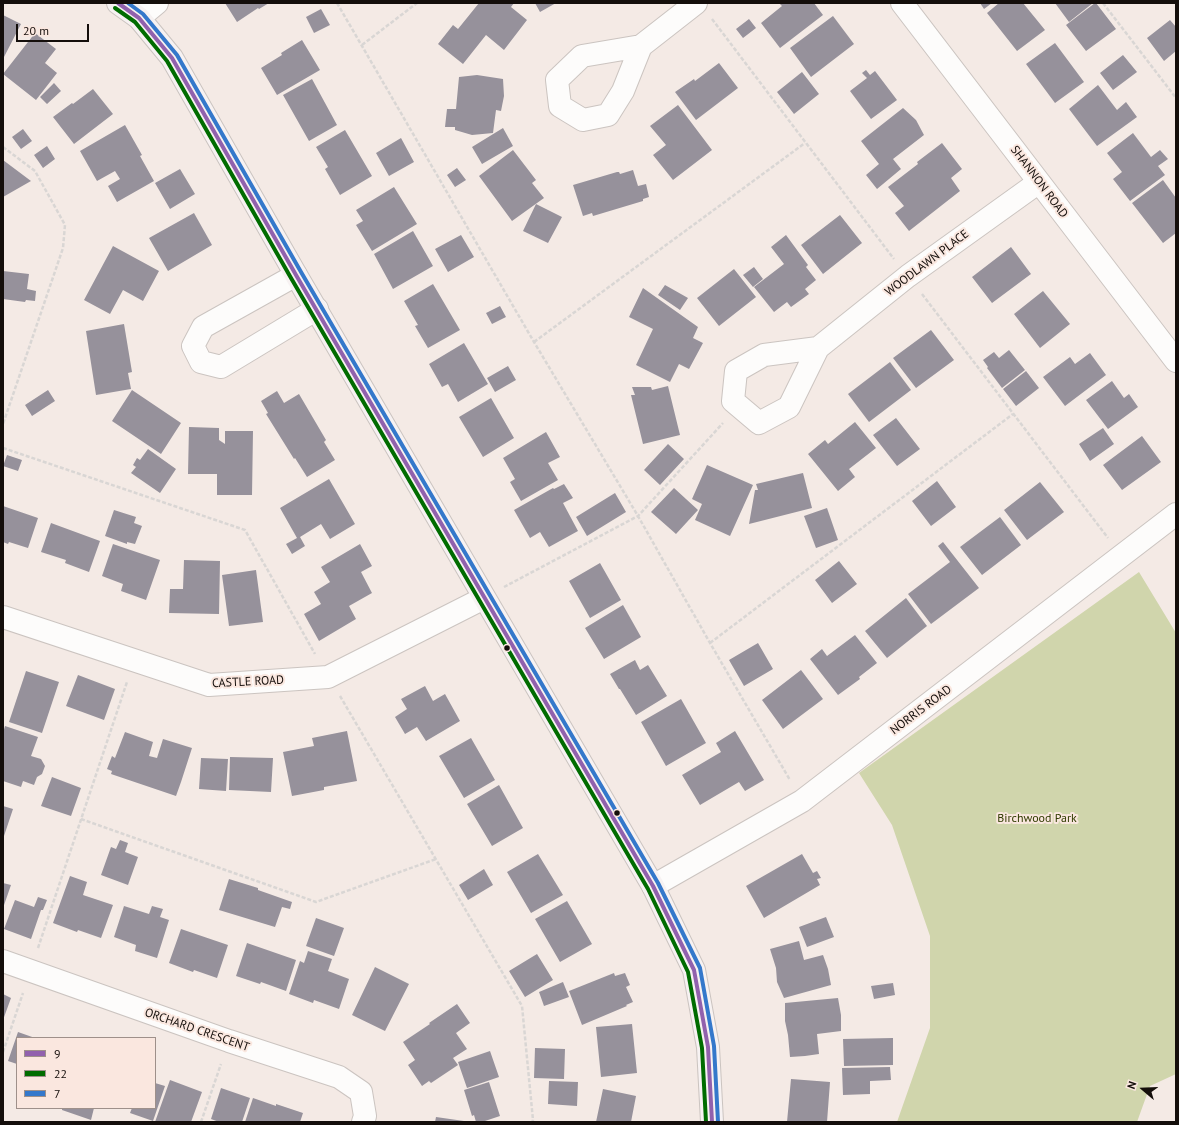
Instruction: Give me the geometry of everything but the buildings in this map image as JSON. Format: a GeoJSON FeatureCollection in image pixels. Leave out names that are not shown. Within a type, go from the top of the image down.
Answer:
{"type":"FeatureCollection","features":[{"type":"Feature","properties":{"kind":"street"},"geometry":{"type":"LineString","coordinates":[[118,3],[139,18],[172,58],[296,276],[653,886],[694,970],[708,1047],[712,1122]]}},
{"type":"Feature","properties":{"kind":"street"},"geometry":{"type":"LineString","coordinates":[[139,18],[157,3]]}},
{"type":"Feature","properties":{"kind":"street"},"geometry":{"type":"LineString","coordinates":[[641,46],[696,3]]}},
{"type":"Feature","properties":{"kind":"street","name":"SHANNON ROAD"},"geometry":{"type":"LineString","coordinates":[[902,3],[1176,361]]}},
{"type":"Feature","properties":{"kind":"street","name":"WOODLAWN PLACE"},"geometry":{"type":"LineString","coordinates":[[739,405],[759,423],[789,407],[818,348],[908,276],[1039,182]]}},
{"type":"Feature","properties":{"kind":"street"},"geometry":{"type":"LineString","coordinates":[[296,276],[203,327],[193,346],[201,362],[221,367],[316,309]]}},
{"type":"Feature","properties":{"kind":"street"},"geometry":{"type":"LineString","coordinates":[[739,405],[733,401],[736,371],[764,355],[818,348]]}},
{"type":"Feature","properties":{"kind":"street","name":"NORRIS ROAD"},"geometry":{"type":"LineString","coordinates":[[653,886],[802,800],[1176,514]]}},
{"type":"Feature","properties":{"kind":"street","name":"CASTLE ROAD"},"geometry":{"type":"LineString","coordinates":[[3,617],[209,685],[328,677],[484,598]]}},
{"type":"Feature","properties":{"kind":"street","name":"ORCHARD CRESCENT"},"geometry":{"type":"LineString","coordinates":[[3,962],[229,1041],[339,1077],[361,1092],[365,1116],[363,1122]]}},
{"type":"Feature","properties":{"kind":"path"},"geometry":{"type":"LineString","coordinates":[[337,3],[534,342],[638,516],[802,800]]}},
{"type":"Feature","properties":{"kind":"path"},"geometry":{"type":"LineString","coordinates":[[362,45],[417,3]]}},
{"type":"Feature","properties":{"kind":"path"},"geometry":{"type":"LineString","coordinates":[[1103,3],[1176,98]]}},
{"type":"Feature","properties":{"kind":"path"},"geometry":{"type":"LineString","coordinates":[[534,342],[805,143]]}},
{"type":"Feature","properties":{"kind":"path"},"geometry":{"type":"LineString","coordinates":[[3,147],[35,171],[65,225],[63,248],[3,424]]}},
{"type":"Feature","properties":{"kind":"path"},"geometry":{"type":"LineString","coordinates":[[484,598],[638,516],[739,405]]}},
{"type":"Feature","properties":{"kind":"path"},"geometry":{"type":"LineString","coordinates":[[710,643],[1013,414]]}},
{"type":"Feature","properties":{"kind":"path"},"geometry":{"type":"LineString","coordinates":[[3,448],[245,530],[328,677],[522,1006],[532,1122]]}},
{"type":"Feature","properties":{"kind":"path"},"geometry":{"type":"LineString","coordinates":[[3,1052],[135,660]]}},
{"type":"Feature","properties":{"kind":"path"},"geometry":{"type":"LineString","coordinates":[[81,819],[316,902],[436,859]]}},
{"type":"Feature","properties":{"kind":"path"},"geometry":{"type":"LineString","coordinates":[[201,1122],[229,1041]]}},
{"type":"Feature","properties":{"kind":"green space","name":"Birchwood Park"},"geometry":{"type":"Polygon","coordinates":[[[1139,572],[1176,633],[1176,1074],[1150,1086],[1137,1122],[897,1122],[930,1028],[930,936],[892,825],[859,773],[1139,572]]]}},
{"type":"Feature","properties":{"kind":"transit line","name":"9"},"geometry":{"type":"LineString","coordinates":[[118,3],[139,18],[172,58],[296,275],[653,886],[694,970],[708,1047],[712,1122]]}},
{"type":"Feature","properties":{"kind":"transit line","name":"7"},"geometry":{"type":"LineString","coordinates":[[128,3],[143,14],[177,55],[301,272],[658,883],[700,968],[714,1046],[718,1122]]}},
{"type":"Feature","properties":{"kind":"transit line","name":"22"},"geometry":{"type":"LineString","coordinates":[[115,8],[135,22],[167,61],[291,278],[648,889],[688,972],[702,1048],[706,1122]]}}]}
